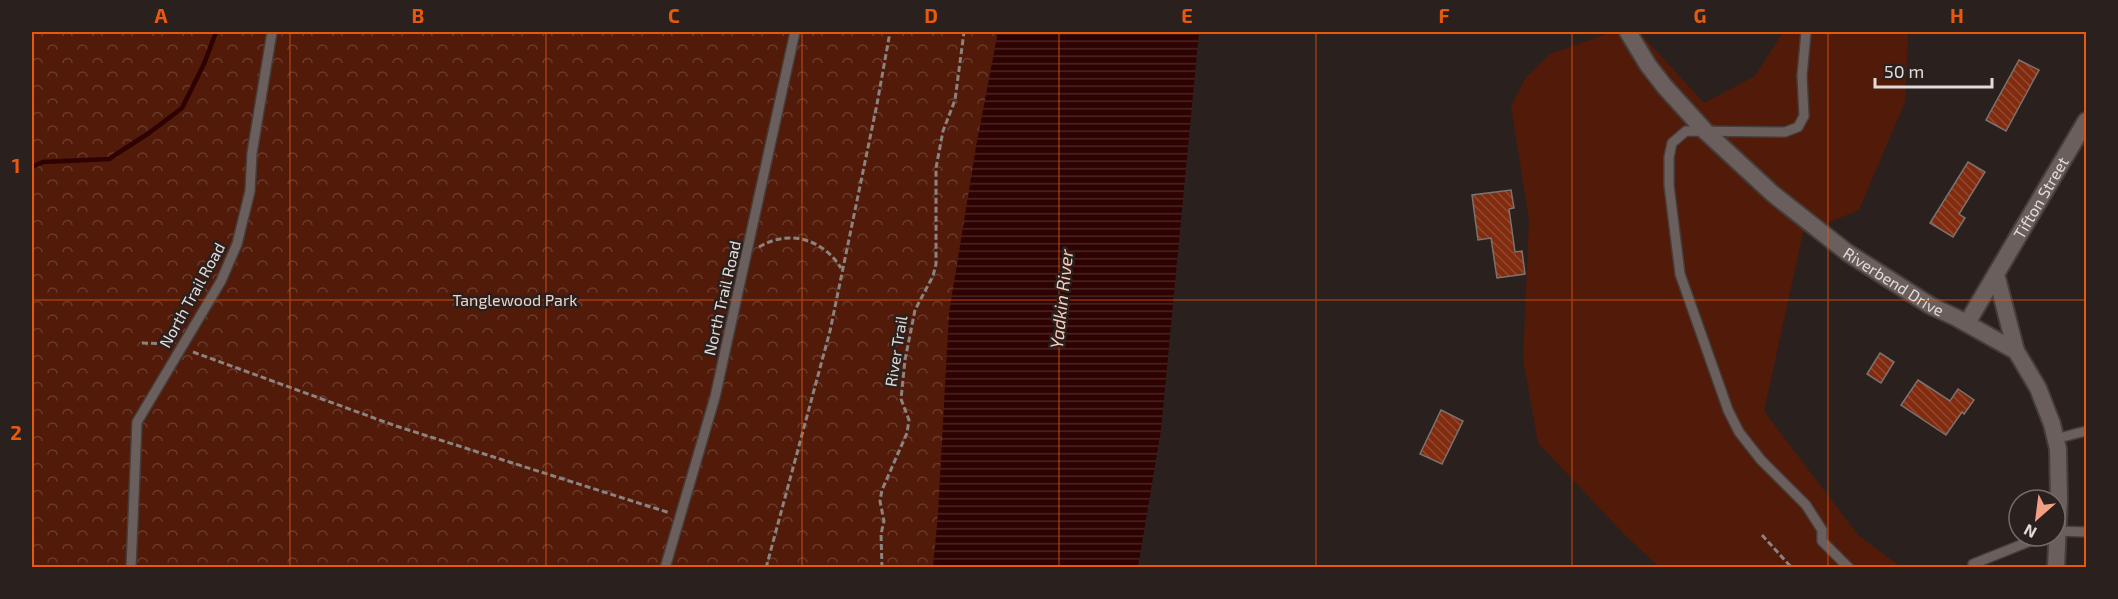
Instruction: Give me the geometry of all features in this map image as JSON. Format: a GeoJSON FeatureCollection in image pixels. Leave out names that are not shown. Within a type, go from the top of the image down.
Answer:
{"type":"FeatureCollection","features":[{"type":"Feature","properties":{"kind":"street","name":"Riverbend Drive"},"geometry":{"type":"LineString","coordinates":[[1628,32],[1648,65],[1665,87],[1705,131],[1773,194],[1848,253],[1931,306],[2016,351]]}},
{"type":"Feature","properties":{"kind":"street","name":"Tifton Street"},"geometry":{"type":"LineString","coordinates":[[1967,324],[2086,122]]}},
{"type":"Feature","properties":{"kind":"street"},"geometry":{"type":"LineString","coordinates":[[1996,274],[2016,351],[2038,388],[2052,424],[2059,464],[2057,488]]}},
{"type":"Feature","properties":{"kind":"street"},"geometry":{"type":"LineString","coordinates":[[2054,548],[2056,567]]}},
{"type":"Feature","properties":{"kind":"lane","name":"North Trail Road"},"geometry":{"type":"LineString","coordinates":[[130,567],[137,422],[221,281],[237,244],[252,175],[252,153],[272,32]]}},
{"type":"Feature","properties":{"kind":"lane","name":"North Trail Road"},"geometry":{"type":"LineString","coordinates":[[665,567],[715,397],[795,32]]}},
{"type":"Feature","properties":{"kind":"lane"},"geometry":{"type":"LineString","coordinates":[[1806,32],[1802,76],[1804,116],[1798,127],[1785,132],[1686,131],[1672,143],[1669,157],[1669,185],[1680,274],[1715,377],[1739,432],[1780,480],[1806,505],[1822,530],[1822,541],[1849,567]]}},
{"type":"Feature","properties":{"kind":"lane"},"geometry":{"type":"LineString","coordinates":[[2055,439],[2086,431]]}},
{"type":"Feature","properties":{"kind":"lane"},"geometry":{"type":"LineString","coordinates":[[2067,533],[2086,532]]}},
{"type":"Feature","properties":{"kind":"lane"},"geometry":{"type":"LineString","coordinates":[[1973,564],[2014,548]]}},
{"type":"Feature","properties":{"kind":"path"},"geometry":{"type":"LineString","coordinates":[[766,567],[830,331],[890,32]]}},
{"type":"Feature","properties":{"kind":"path","name":"River Trail"},"geometry":{"type":"LineString","coordinates":[[882,567],[881,534],[884,521],[880,501],[882,490],[907,433],[909,420],[901,399],[905,360],[915,310],[933,276],[936,264],[936,168],[943,131],[955,100],[964,32]]}},
{"type":"Feature","properties":{"kind":"path"},"geometry":{"type":"LineString","coordinates":[[747,257],[754,250],[771,241],[781,238],[800,238],[820,246],[829,253],[842,270]]}},
{"type":"Feature","properties":{"kind":"path"},"geometry":{"type":"LineString","coordinates":[[142,343],[159,343],[180,348],[396,426],[681,517]]}},
{"type":"Feature","properties":{"kind":"path"},"geometry":{"type":"LineString","coordinates":[[1762,535],[1792,567]]}},
{"type":"Feature","properties":{"kind":"green space","name":"Tanglewood Park"},"geometry":{"type":"Polygon","coordinates":[[[32,32],[998,32],[976,147],[933,567],[32,567],[32,32]]]}},
{"type":"Feature","properties":{"kind":"green space"},"geometry":{"type":"Polygon","coordinates":[[[1639,32],[1704,103],[1755,76],[1783,32],[1908,32],[1905,102],[1859,210],[1803,233],[1764,411],[1858,535],[1901,567],[1659,567],[1624,534],[1538,443],[1523,359],[1529,220],[1511,106],[1526,77],[1550,54],[1606,34],[1639,32]]]}},
{"type":"Feature","properties":{"kind":"water","name":"Yadkin River"},"geometry":{"type":"Polygon","coordinates":[[[998,32],[1199,32],[1161,430],[1138,567],[933,567],[949,313],[976,147],[998,32]]]}},
{"type":"Feature","properties":{"kind":"building"},"geometry":{"type":"Polygon","coordinates":[[[2019,60],[2039,70],[2006,131],[1986,120],[2019,60]]]}},
{"type":"Feature","properties":{"kind":"building"},"geometry":{"type":"Polygon","coordinates":[[[1968,162],[1985,172],[1959,214],[1965,218],[1953,237],[1930,223],[1968,162]]]}},
{"type":"Feature","properties":{"kind":"building"},"geometry":{"type":"Polygon","coordinates":[[[1511,190],[1514,208],[1509,209],[1515,252],[1522,251],[1525,274],[1497,278],[1491,238],[1478,240],[1472,195],[1511,190]]]}},
{"type":"Feature","properties":{"kind":"building"},"geometry":{"type":"Polygon","coordinates":[[[1880,353],[1894,362],[1881,383],[1867,374],[1880,353]]]}},
{"type":"Feature","properties":{"kind":"building"},"geometry":{"type":"Polygon","coordinates":[[[1918,380],[1950,401],[1958,389],[1974,400],[1964,414],[1962,412],[1946,435],[1901,405],[1918,380]]]}},
{"type":"Feature","properties":{"kind":"building"},"geometry":{"type":"Polygon","coordinates":[[[1441,410],[1463,421],[1442,464],[1420,454],[1441,410]]]}},
{"type":"Feature","properties":{"kind":"waterway"},"geometry":{"type":"LineString","coordinates":[[32,167],[43,162],[109,159],[149,133],[182,108],[204,64],[216,32]]}}]}
